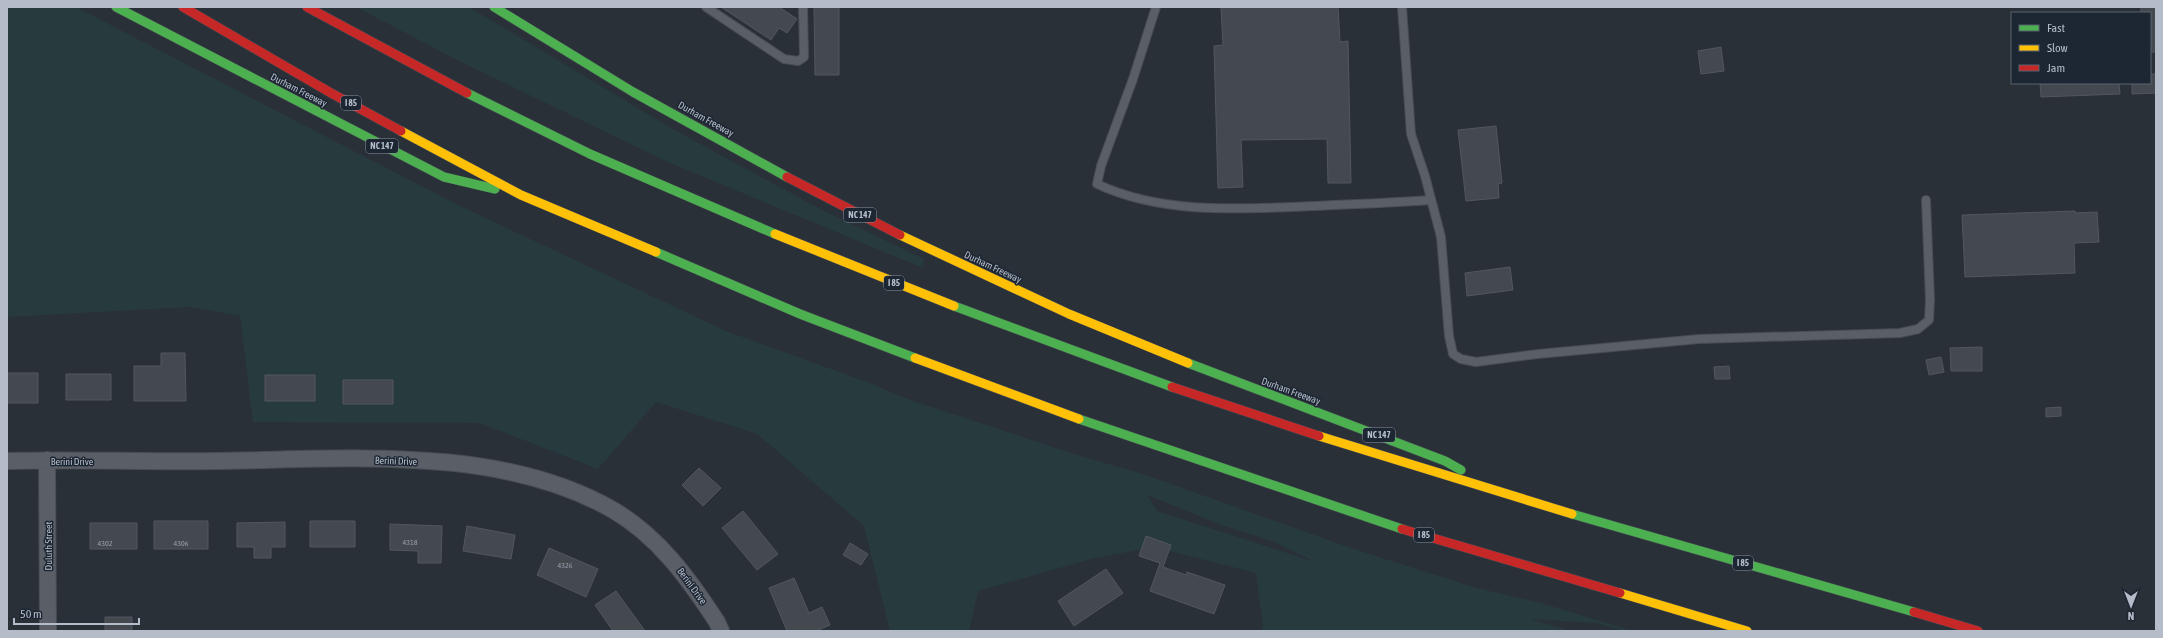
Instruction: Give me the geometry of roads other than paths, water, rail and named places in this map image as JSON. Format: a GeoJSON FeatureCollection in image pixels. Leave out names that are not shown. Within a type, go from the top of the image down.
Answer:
{"type":"FeatureCollection","features":[{"type":"Feature","properties":{"kind":"highway","name":"Durham Freeway"},"geometry":{"type":"LineString","coordinates":[[116,7],[444,177],[521,195]]}},
{"type":"Feature","properties":{"kind":"highway","name":"I 85"},"geometry":{"type":"LineString","coordinates":[[183,7],[331,93],[521,195],[800,314],[971,380],[1104,428],[1412,532],[1748,631]]}},
{"type":"Feature","properties":{"kind":"highway","name":"I 85"},"geometry":{"type":"LineString","coordinates":[[307,7],[419,68],[570,144],[705,206],[831,258],[1024,333],[1149,378],[1406,465],[1978,631]]}},
{"type":"Feature","properties":{"kind":"highway","name":"Durham Freeway"},"geometry":{"type":"LineString","coordinates":[[494,7],[554,45],[734,148],[889,230],[1070,314],[1158,352],[1445,461],[1507,495]]}},
{"type":"Feature","properties":{"kind":"street","name":"Duluth Street"},"geometry":{"type":"LineString","coordinates":[[47,460],[48,631]]}},
{"type":"Feature","properties":{"kind":"street","name":"Berini Drive"},"geometry":{"type":"LineString","coordinates":[[7,461],[380,460],[445,462],[514,473],[541,480],[602,504],[635,525],[672,558],[713,615],[721,631]]}},
{"type":"Feature","properties":{"kind":"lane"},"geometry":{"type":"LineString","coordinates":[[706,7],[784,59],[798,61],[804,57],[803,10],[794,7]]}},
{"type":"Feature","properties":{"kind":"lane"},"geometry":{"type":"LineString","coordinates":[[1156,7],[1133,79],[1100,166],[1097,184],[1126,196],[1207,207],[1258,208],[1386,204],[1432,200]]}},
{"type":"Feature","properties":{"kind":"lane"},"geometry":{"type":"LineString","coordinates":[[1402,7],[1411,134],[1432,200],[1441,237],[1449,336],[1453,354],[1461,359],[1476,362],[1538,354],[1699,339],[1900,333],[1918,329],[1929,320],[1930,300],[1926,200]]}}]}
